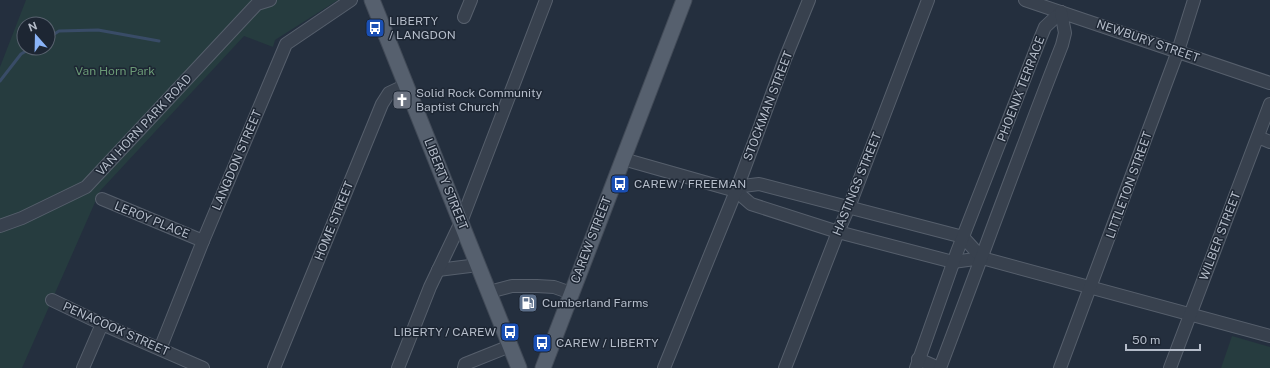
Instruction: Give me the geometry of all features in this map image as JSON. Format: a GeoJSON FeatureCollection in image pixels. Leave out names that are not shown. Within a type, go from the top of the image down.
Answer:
{"type":"FeatureCollection","features":[{"type":"Feature","properties":{"kind":"main road","name":"LIBERTY STREET"},"geometry":{"type":"LineString","coordinates":[[372,0],[489,292],[510,346],[516,367]]}},
{"type":"Feature","properties":{"kind":"main road","name":"CAREW STREET"},"geometry":{"type":"LineString","coordinates":[[543,368],[684,0]]}},
{"type":"Feature","properties":{"kind":"street","name":"VAN HORN PARK ROAD"},"geometry":{"type":"LineString","coordinates":[[0,226],[22,218],[86,186],[257,4],[270,0]]}},
{"type":"Feature","properties":{"kind":"street","name":"LANGDON STREET"},"geometry":{"type":"LineString","coordinates":[[160,349],[203,241],[286,44],[351,0]]}},
{"type":"Feature","properties":{"kind":"street"},"geometry":{"type":"LineString","coordinates":[[464,16],[471,0]]}},
{"type":"Feature","properties":{"kind":"street"},"geometry":{"type":"LineString","coordinates":[[398,368],[438,270],[461,222],[546,0]]}},
{"type":"Feature","properties":{"kind":"street","name":"STOCKMAN STREET"},"geometry":{"type":"LineString","coordinates":[[664,368],[736,191],[808,0]]}},
{"type":"Feature","properties":{"kind":"street","name":"HASTINGS STREET"},"geometry":{"type":"LineString","coordinates":[[785,368],[849,207],[928,0]]}},
{"type":"Feature","properties":{"kind":"street","name":"NEWBURY STREET"},"geometry":{"type":"LineString","coordinates":[[1025,0],[1270,82]]}},
{"type":"Feature","properties":{"kind":"street","name":"LITTLETON STREET"},"geometry":{"type":"LineString","coordinates":[[1060,368],[1178,51],[1194,0]]}},
{"type":"Feature","properties":{"kind":"street","name":"PHOENIX TERRACE"},"geometry":{"type":"LineString","coordinates":[[917,364],[953,262],[1045,27],[1061,12]]}},
{"type":"Feature","properties":{"kind":"street","name":"PHOENIX TERRACE"},"geometry":{"type":"LineString","coordinates":[[940,368],[982,258],[1025,138],[1062,45],[1065,33],[1061,12]]}},
{"type":"Feature","properties":{"kind":"street","name":"HOME STREET"},"geometry":{"type":"LineString","coordinates":[[274,368],[382,104],[389,93],[406,85]]}},
{"type":"Feature","properties":{"kind":"street","name":"WILBER STREET"},"geometry":{"type":"LineString","coordinates":[[1170,368],[1270,104]]}},
{"type":"Feature","properties":{"kind":"street"},"geometry":{"type":"LineString","coordinates":[[1012,112],[1032,120]]}},
{"type":"Feature","properties":{"kind":"street"},"geometry":{"type":"LineString","coordinates":[[1006,129],[1025,138]]}},
{"type":"Feature","properties":{"kind":"street"},"geometry":{"type":"LineString","coordinates":[[1258,137],[1270,142]]}},
{"type":"Feature","properties":{"kind":"street"},"geometry":{"type":"LineString","coordinates":[[623,159],[736,191],[750,204],[838,232],[953,262],[982,258],[1270,336]]}},
{"type":"Feature","properties":{"kind":"street"},"geometry":{"type":"LineString","coordinates":[[736,191],[743,186],[759,184],[963,237],[982,258]]}},
{"type":"Feature","properties":{"kind":"street","name":"LEROY PLACE"},"geometry":{"type":"LineString","coordinates":[[102,199],[203,241]]}},
{"type":"Feature","properties":{"kind":"street"},"geometry":{"type":"LineString","coordinates":[[438,270],[478,265]]}},
{"type":"Feature","properties":{"kind":"street"},"geometry":{"type":"LineString","coordinates":[[489,292],[512,286],[536,286],[554,287],[571,293]]}},
{"type":"Feature","properties":{"kind":"street","name":"PENACOOK STREET"},"geometry":{"type":"LineString","coordinates":[[52,300],[102,324],[202,368]]}},
{"type":"Feature","properties":{"kind":"street"},"geometry":{"type":"LineString","coordinates":[[83,368],[102,324]]}},
{"type":"Feature","properties":{"kind":"street"},"geometry":{"type":"LineString","coordinates":[[464,368],[465,364],[510,346]]}},
{"type":"Feature","properties":{"kind":"street"},"geometry":{"type":"LineString","coordinates":[[917,364],[940,368]]}},
{"type":"Feature","properties":{"kind":"green space","name":"Van Horn Park"},"geometry":{"type":"Polygon","coordinates":[[[26,0],[338,0],[275,40],[273,47],[244,36],[100,191],[22,368],[0,368],[0,67],[16,26],[16,56],[56,56],[56,16],[20,16],[26,0]]]}},
{"type":"Feature","properties":{"kind":"green space"},"geometry":{"type":"Polygon","coordinates":[[[1232,336],[1270,347],[1270,368],[1221,368],[1232,336]]]}},
{"type":"Feature","properties":{"kind":"waterway"},"geometry":{"type":"LineString","coordinates":[[56,33],[59,31],[98,30],[159,41]]}},
{"type":"Feature","properties":{"kind":"waterway"},"geometry":{"type":"LineString","coordinates":[[0,81],[19,56]]}},
{"type":"Feature","properties":{"kind":"place","name":"LIBERTY / LANGDON"},"geometry":{"type":"Point","coordinates":[375,28]}},
{"type":"Feature","properties":{"kind":"place","name":"Solid Rock Community Baptist Church"},"geometry":{"type":"Point","coordinates":[402,100]}},
{"type":"Feature","properties":{"kind":"place","name":"CAREW / FREEMAN"},"geometry":{"type":"Point","coordinates":[620,184]}},
{"type":"Feature","properties":{"kind":"place","name":"Cumberland Farms"},"geometry":{"type":"Point","coordinates":[528,303]}},
{"type":"Feature","properties":{"kind":"place","name":"LIBERTY / CAREW"},"geometry":{"type":"Point","coordinates":[510,332]}},
{"type":"Feature","properties":{"kind":"place","name":"CAREW / LIBERTY"},"geometry":{"type":"Point","coordinates":[542,343]}}]}
